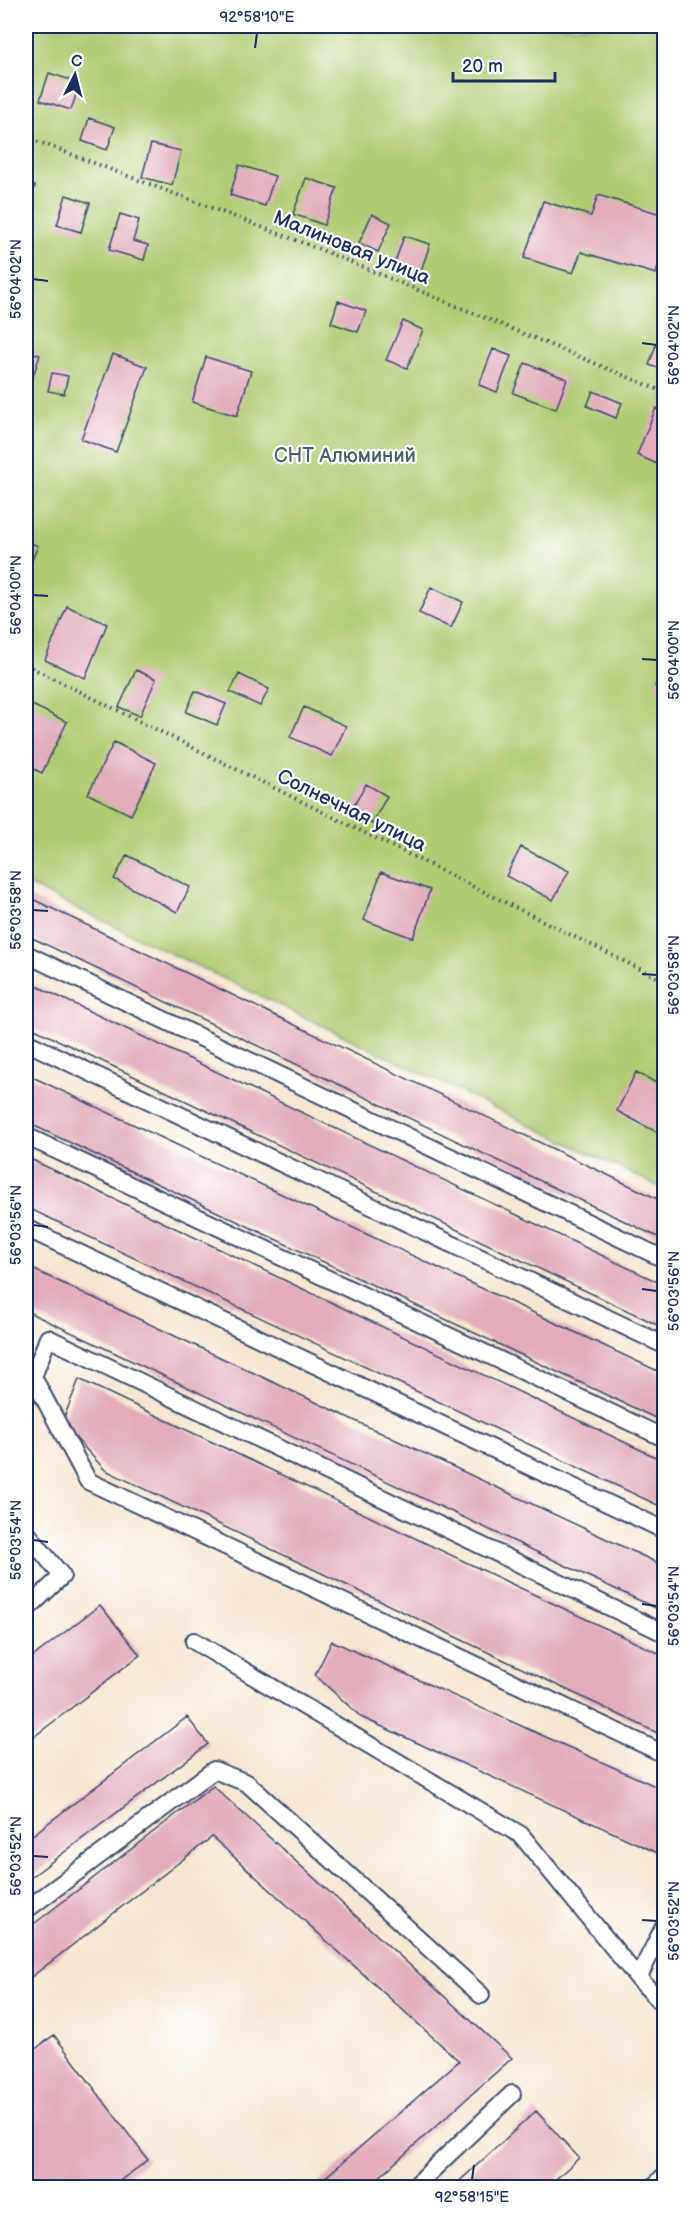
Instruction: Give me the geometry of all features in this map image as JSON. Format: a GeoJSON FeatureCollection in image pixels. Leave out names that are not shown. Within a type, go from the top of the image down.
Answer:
{"type":"FeatureCollection","features":[{"type":"Feature","properties":{"kind":"lane"},"geometry":{"type":"LineString","coordinates":[[26,954],[664,1259]]}},
{"type":"Feature","properties":{"kind":"lane"},"geometry":{"type":"LineString","coordinates":[[26,1042],[664,1345]]}},
{"type":"Feature","properties":{"kind":"lane"},"geometry":{"type":"LineString","coordinates":[[26,1136],[664,1437]]}},
{"type":"Feature","properties":{"kind":"lane"},"geometry":{"type":"LineString","coordinates":[[26,1228],[664,1530]]}},
{"type":"Feature","properties":{"kind":"lane"},"geometry":{"type":"LineString","coordinates":[[664,1632],[48,1338],[33,1377],[88,1481],[664,1754]]}},
{"type":"Feature","properties":{"kind":"lane"},"geometry":{"type":"LineString","coordinates":[[26,1532],[62,1576],[26,1610]]}},
{"type":"Feature","properties":{"kind":"lane"},"geometry":{"type":"LineString","coordinates":[[194,1641],[521,1835],[638,1978],[664,2005]]}},
{"type":"Feature","properties":{"kind":"lane"},"geometry":{"type":"LineString","coordinates":[[26,1910],[214,1770],[247,1783],[481,1995]]}},
{"type":"Feature","properties":{"kind":"lane"},"geometry":{"type":"LineString","coordinates":[[638,1978],[664,1927]]}},
{"type":"Feature","properties":{"kind":"lane"},"geometry":{"type":"LineString","coordinates":[[413,2187],[512,2094]]}},
{"type":"Feature","properties":{"kind":"lane"},"geometry":{"type":"LineString","coordinates":[[653,2187],[664,2176]]}},
{"type":"Feature","properties":{"kind":"path","name":"Малиновая улица"},"geometry":{"type":"LineString","coordinates":[[26,137],[319,249],[664,392]]}},
{"type":"Feature","properties":{"kind":"path","name":"Солнечная улица"},"geometry":{"type":"LineString","coordinates":[[26,665],[664,981]]}},
{"type":"Feature","properties":{"kind":"green space","name":"СНТ Алюминий"},"geometry":{"type":"Polygon","coordinates":[[[26,26],[664,26],[664,1189],[26,884],[26,26]]]}},
{"type":"Feature","properties":{"kind":"building"},"geometry":{"type":"Polygon","coordinates":[[[26,61],[32,63],[26,84],[26,61]]]}},
{"type":"Feature","properties":{"kind":"building"},"geometry":{"type":"Polygon","coordinates":[[[49,73],[80,83],[71,110],[40,100],[49,73]]]}},
{"type":"Feature","properties":{"kind":"building"},"geometry":{"type":"Polygon","coordinates":[[[89,118],[115,127],[107,150],[82,141],[89,118]]]}},
{"type":"Feature","properties":{"kind":"building"},"geometry":{"type":"Polygon","coordinates":[[[151,144],[181,151],[172,185],[142,177],[151,144]]]}},
{"type":"Feature","properties":{"kind":"building"},"geometry":{"type":"Polygon","coordinates":[[[239,165],[275,176],[265,206],[230,195],[239,165]]]}},
{"type":"Feature","properties":{"kind":"building"},"geometry":{"type":"Polygon","coordinates":[[[306,178],[337,188],[324,225],[293,214],[306,178]]]}},
{"type":"Feature","properties":{"kind":"building"},"geometry":{"type":"Polygon","coordinates":[[[26,183],[35,186],[26,211],[26,183]]]}},
{"type":"Feature","properties":{"kind":"building"},"geometry":{"type":"Polygon","coordinates":[[[66,195],[90,203],[81,232],[57,225],[66,195]]]}},
{"type":"Feature","properties":{"kind":"building"},"geometry":{"type":"Polygon","coordinates":[[[598,195],[664,215],[664,245],[656,274],[581,252],[573,273],[524,258],[543,201],[591,216],[598,195]]]}},
{"type":"Feature","properties":{"kind":"building"},"geometry":{"type":"Polygon","coordinates":[[[120,214],[139,220],[133,241],[148,245],[144,260],[109,250],[120,214]]]}},
{"type":"Feature","properties":{"kind":"building"},"geometry":{"type":"Polygon","coordinates":[[[372,214],[391,223],[378,252],[359,243],[372,214]]]}},
{"type":"Feature","properties":{"kind":"building"},"geometry":{"type":"Polygon","coordinates":[[[404,236],[430,244],[420,274],[394,265],[404,236]]]}},
{"type":"Feature","properties":{"kind":"building"},"geometry":{"type":"Polygon","coordinates":[[[338,301],[366,311],[358,332],[331,323],[338,301]]]}},
{"type":"Feature","properties":{"kind":"building"},"geometry":{"type":"Polygon","coordinates":[[[403,321],[423,330],[407,368],[386,360],[403,321]]]}},
{"type":"Feature","properties":{"kind":"building"},"geometry":{"type":"Polygon","coordinates":[[[664,322],[664,370],[649,365],[664,322]]]}},
{"type":"Feature","properties":{"kind":"building"},"geometry":{"type":"Polygon","coordinates":[[[493,349],[511,356],[497,392],[479,385],[493,349]]]}},
{"type":"Feature","properties":{"kind":"building"},"geometry":{"type":"Polygon","coordinates":[[[26,351],[40,355],[26,398],[26,351]]]}},
{"type":"Feature","properties":{"kind":"building"},"geometry":{"type":"Polygon","coordinates":[[[113,354],[147,367],[116,452],[81,439],[113,354]]]}},
{"type":"Feature","properties":{"kind":"building"},"geometry":{"type":"Polygon","coordinates":[[[206,357],[251,371],[237,416],[192,402],[206,357]]]}},
{"type":"Feature","properties":{"kind":"building"},"geometry":{"type":"Polygon","coordinates":[[[525,363],[567,379],[556,409],[513,393],[525,363]]]}},
{"type":"Feature","properties":{"kind":"building"},"geometry":{"type":"Polygon","coordinates":[[[52,373],[68,376],[64,394],[48,391],[52,373]]]}},
{"type":"Feature","properties":{"kind":"building"},"geometry":{"type":"Polygon","coordinates":[[[593,391],[622,403],[616,418],[587,406],[593,391]]]}},
{"type":"Feature","properties":{"kind":"building"},"geometry":{"type":"Polygon","coordinates":[[[656,408],[664,412],[664,467],[637,455],[656,408]]]}},
{"type":"Feature","properties":{"kind":"building"},"geometry":{"type":"Polygon","coordinates":[[[26,541],[38,546],[26,575],[26,541]]]}},
{"type":"Feature","properties":{"kind":"building"},"geometry":{"type":"Polygon","coordinates":[[[431,587],[463,602],[451,628],[419,613],[431,587]]]}},
{"type":"Feature","properties":{"kind":"building"},"geometry":{"type":"Polygon","coordinates":[[[67,606],[107,624],[85,678],[45,660],[67,606]]]}},
{"type":"Feature","properties":{"kind":"building"},"geometry":{"type":"Polygon","coordinates":[[[664,669],[664,691],[655,686],[664,669]]]}},
{"type":"Feature","properties":{"kind":"building"},"geometry":{"type":"Polygon","coordinates":[[[136,670],[156,679],[140,716],[119,707],[136,670]]]}},
{"type":"Feature","properties":{"kind":"building"},"geometry":{"type":"Polygon","coordinates":[[[239,674],[269,689],[260,706],[230,692],[239,674]]]}},
{"type":"Feature","properties":{"kind":"building"},"geometry":{"type":"Polygon","coordinates":[[[195,691],[226,704],[217,725],[186,712],[195,691]]]}},
{"type":"Feature","properties":{"kind":"building"},"geometry":{"type":"Polygon","coordinates":[[[26,702],[67,722],[42,773],[26,765],[26,702]]]}},
{"type":"Feature","properties":{"kind":"building"},"geometry":{"type":"Polygon","coordinates":[[[304,707],[346,726],[332,756],[290,737],[304,707]]]}},
{"type":"Feature","properties":{"kind":"building"},"geometry":{"type":"Polygon","coordinates":[[[114,742],[156,763],[131,815],[88,794],[114,742]]]}},
{"type":"Feature","properties":{"kind":"building"},"geometry":{"type":"Polygon","coordinates":[[[366,784],[387,796],[372,824],[351,811],[366,784]]]}},
{"type":"Feature","properties":{"kind":"building"},"geometry":{"type":"Polygon","coordinates":[[[521,847],[569,871],[553,900],[506,876],[521,847]]]}},
{"type":"Feature","properties":{"kind":"building"},"geometry":{"type":"Polygon","coordinates":[[[127,855],[190,887],[177,912],[114,879],[127,855]]]}},
{"type":"Feature","properties":{"kind":"building"},"geometry":{"type":"Polygon","coordinates":[[[381,872],[430,890],[413,938],[364,920],[381,872]]]}},
{"type":"Feature","properties":{"kind":"building"},"geometry":{"type":"Polygon","coordinates":[[[26,896],[664,1202],[664,1240],[26,935],[26,896]]]}},
{"type":"Feature","properties":{"kind":"building"},"geometry":{"type":"Polygon","coordinates":[[[26,981],[664,1285],[664,1328],[26,1025],[26,981]]]}},
{"type":"Feature","properties":{"kind":"building"},"geometry":{"type":"Polygon","coordinates":[[[636,1072],[664,1087],[664,1136],[617,1111],[636,1072]]]}},
{"type":"Feature","properties":{"kind":"building"},"geometry":{"type":"Polygon","coordinates":[[[26,1074],[664,1374],[664,1422],[26,1122],[26,1074]]]}},
{"type":"Feature","properties":{"kind":"building"},"geometry":{"type":"Polygon","coordinates":[[[26,1157],[664,1461],[664,1508],[26,1207],[26,1157]]]}},
{"type":"Feature","properties":{"kind":"building"},"geometry":{"type":"Polygon","coordinates":[[[26,1266],[664,1566],[664,1612],[26,1311],[26,1266]]]}},
{"type":"Feature","properties":{"kind":"building"},"geometry":{"type":"Polygon","coordinates":[[[79,1379],[664,1656],[664,1736],[105,1470],[62,1423],[79,1379]]]}},
{"type":"Feature","properties":{"kind":"building"},"geometry":{"type":"Polygon","coordinates":[[[100,1605],[140,1655],[31,1739],[26,1731],[26,1662],[100,1605]]]}},
{"type":"Feature","properties":{"kind":"building"},"geometry":{"type":"Polygon","coordinates":[[[332,1641],[664,1790],[664,1856],[361,1717],[315,1675],[332,1641]]]}},
{"type":"Feature","properties":{"kind":"building"},"geometry":{"type":"Polygon","coordinates":[[[187,1717],[208,1744],[26,1881],[26,1840],[187,1717]]]}},
{"type":"Feature","properties":{"kind":"building"},"geometry":{"type":"Polygon","coordinates":[[[213,1786],[512,2058],[367,2188],[313,2188],[459,2061],[212,1837],[26,1981],[26,1930],[213,1786]]]}},
{"type":"Feature","properties":{"kind":"building"},"geometry":{"type":"Polygon","coordinates":[[[54,2035],[148,2160],[110,2188],[63,2188],[62,2186],[26,2188],[26,2056],[54,2035]]]}},
{"type":"Feature","properties":{"kind":"building"},"geometry":{"type":"Polygon","coordinates":[[[536,2111],[579,2158],[546,2188],[452,2188],[536,2111]]]}}]}
